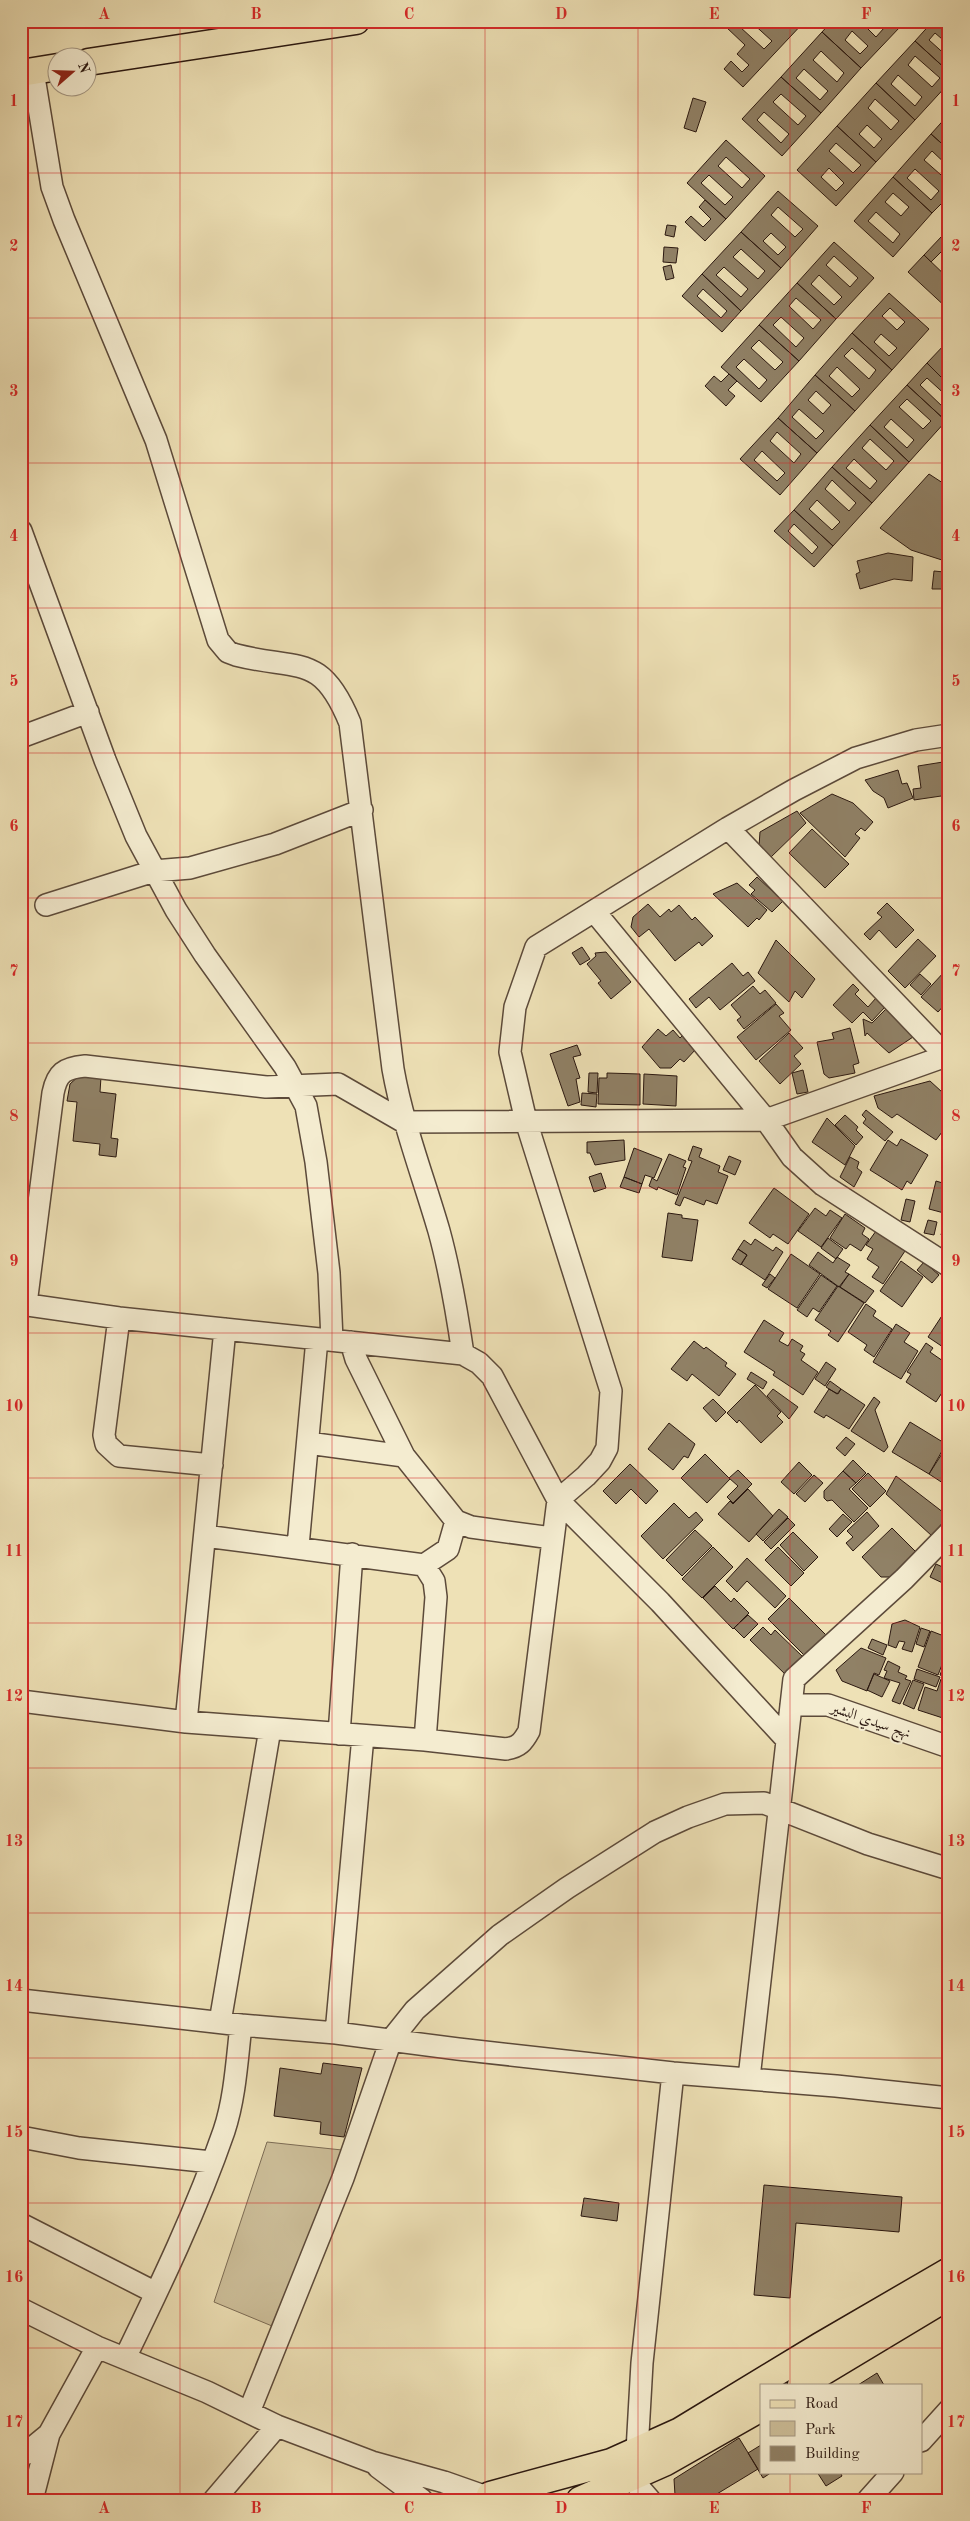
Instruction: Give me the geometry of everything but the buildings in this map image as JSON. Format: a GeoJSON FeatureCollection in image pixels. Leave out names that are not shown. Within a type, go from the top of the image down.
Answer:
{"type":"FeatureCollection","features":[{"type":"Feature","properties":{"kind":"main road"},"geometry":{"type":"LineString","coordinates":[[98,60],[356,21]]}},
{"type":"Feature","properties":{"kind":"main road"},"geometry":{"type":"LineString","coordinates":[[485,2498],[517,2486],[583,2472],[680,2431],[949,2271]]}},
{"type":"Feature","properties":{"kind":"main road"},"geometry":{"type":"LineString","coordinates":[[803,2384],[949,2296]]}},
{"type":"Feature","properties":{"kind":"main road"},"geometry":{"type":"LineString","coordinates":[[580,2500],[666,2462],[760,2409]]}},
{"type":"Feature","properties":{"kind":"street"},"geometry":{"type":"LineString","coordinates":[[37,71],[52,187],[156,440],[218,640],[228,652],[304,666],[315,671],[328,682],[340,697],[350,723],[393,1069],[404,1122],[439,1230],[453,1288],[463,1354]]}},
{"type":"Feature","properties":{"kind":"street"},"geometry":{"type":"LineString","coordinates":[[21,531],[125,811],[154,871],[200,947],[285,1067],[306,1106],[311,1124],[329,1273],[333,1340],[308,1443],[298,1546]]}},
{"type":"Feature","properties":{"kind":"street"},"geometry":{"type":"LineString","coordinates":[[21,738],[88,712]]}},
{"type":"Feature","properties":{"kind":"street"},"geometry":{"type":"LineString","coordinates":[[21,1700],[186,1722],[426,1740],[506,1749],[517,1747],[523,1742],[529,1731],[558,1500],[586,1476],[600,1461],[607,1448],[611,1391],[526,1121],[510,1052],[515,1006],[536,947],[728,828],[794,790],[856,758],[916,740],[949,735]]}},
{"type":"Feature","properties":{"kind":"street"},"geometry":{"type":"LineString","coordinates":[[46,905],[154,871],[190,868],[275,844],[362,810]]}},
{"type":"Feature","properties":{"kind":"street"},"geometry":{"type":"LineString","coordinates":[[728,828],[947,1058],[766,1120],[404,1122],[338,1084],[266,1088],[85,1066],[72,1067],[62,1071],[56,1078],[24,1304],[119,1318],[463,1354],[479,1363],[492,1376],[558,1500],[660,1602],[787,1740]]}},
{"type":"Feature","properties":{"kind":"street"},"geometry":{"type":"LineString","coordinates":[[594,911],[766,1120],[792,1157],[824,1185],[949,1266]]}},
{"type":"Feature","properties":{"kind":"street"},"geometry":{"type":"LineString","coordinates":[[119,1318],[104,1435],[106,1444],[119,1456],[212,1465]]}},
{"type":"Feature","properties":{"kind":"street"},"geometry":{"type":"LineString","coordinates":[[186,1722],[225,1329]]}},
{"type":"Feature","properties":{"kind":"street"},"geometry":{"type":"LineString","coordinates":[[333,1340],[356,1358],[404,1456],[456,1522],[471,1527],[552,1538]]}},
{"type":"Feature","properties":{"kind":"street"},"geometry":{"type":"LineString","coordinates":[[308,1443],[404,1456]]}},
{"type":"Feature","properties":{"kind":"street"},"geometry":{"type":"LineString","coordinates":[[205,1536],[298,1546],[424,1565],[448,1550],[456,1522]]}},
{"type":"Feature","properties":{"kind":"street"},"geometry":{"type":"LineString","coordinates":[[749,2078],[794,1679],[904,1579],[949,1533]]}},
{"type":"Feature","properties":{"kind":"street"},"geometry":{"type":"LineString","coordinates":[[339,1734],[352,1554]]}},
{"type":"Feature","properties":{"kind":"street"},"geometry":{"type":"LineString","coordinates":[[424,1565],[434,1581],[436,1597],[426,1740]]}},
{"type":"Feature","properties":{"kind":"street","name":"نهج سيدي البشير"},"geometry":{"type":"LineString","coordinates":[[791,1705],[828,1705],[949,1747]]}},
{"type":"Feature","properties":{"kind":"street"},"geometry":{"type":"LineString","coordinates":[[220,2022],[270,1729]]}},
{"type":"Feature","properties":{"kind":"street"},"geometry":{"type":"LineString","coordinates":[[336,2033],[363,1736]]}},
{"type":"Feature","properties":{"kind":"street"},"geometry":{"type":"LineString","coordinates":[[249,2412],[343,2178],[391,2040],[415,2010],[500,1935],[567,1888],[654,1832],[724,1804],[764,1803],[868,1844],[949,1869]]}},
{"type":"Feature","properties":{"kind":"street"},"geometry":{"type":"LineString","coordinates":[[21,2000],[220,2022],[241,2026],[336,2033],[673,2073],[749,2078],[949,2098]]}},
{"type":"Feature","properties":{"kind":"street"},"geometry":{"type":"LineString","coordinates":[[125,2358],[156,2293],[224,2129],[234,2084],[241,2026]]}},
{"type":"Feature","properties":{"kind":"street"},"geometry":{"type":"LineString","coordinates":[[637,2450],[642,2363],[673,2073]]}},
{"type":"Feature","properties":{"kind":"street"},"geometry":{"type":"LineString","coordinates":[[21,2137],[79,2148],[211,2162]]}},
{"type":"Feature","properties":{"kind":"street"},"geometry":{"type":"LineString","coordinates":[[21,2224],[156,2293]]}},
{"type":"Feature","properties":{"kind":"street"},"geometry":{"type":"LineString","coordinates":[[21,2308],[97,2347],[207,2392],[277,2426],[372,2462],[421,2475],[485,2498]]}},
{"type":"Feature","properties":{"kind":"street"},"geometry":{"type":"LineString","coordinates":[[32,2500],[49,2434],[97,2347]]}},
{"type":"Feature","properties":{"kind":"street"},"geometry":{"type":"LineString","coordinates":[[922,2440],[949,2410]]}},
{"type":"Feature","properties":{"kind":"street"},"geometry":{"type":"LineString","coordinates":[[214,2500],[277,2426]]}},
{"type":"Feature","properties":{"kind":"street"},"geometry":{"type":"LineString","coordinates":[[21,2457],[49,2434]]}},
{"type":"Feature","properties":{"kind":"street"},"geometry":{"type":"LineString","coordinates":[[372,2462],[422,2500]]}},
{"type":"Feature","properties":{"kind":"street"},"geometry":{"type":"LineString","coordinates":[[868,2500],[891,2474]]}},
{"type":"Feature","properties":{"kind":"street"},"geometry":{"type":"LineString","coordinates":[[631,2478],[650,2500]]}},
{"type":"Feature","properties":{"kind":"green space"},"geometry":{"type":"Polygon","coordinates":[[[267,2142],[342,2150],[338,2172],[272,2326],[214,2302],[267,2142]]]}}]}
